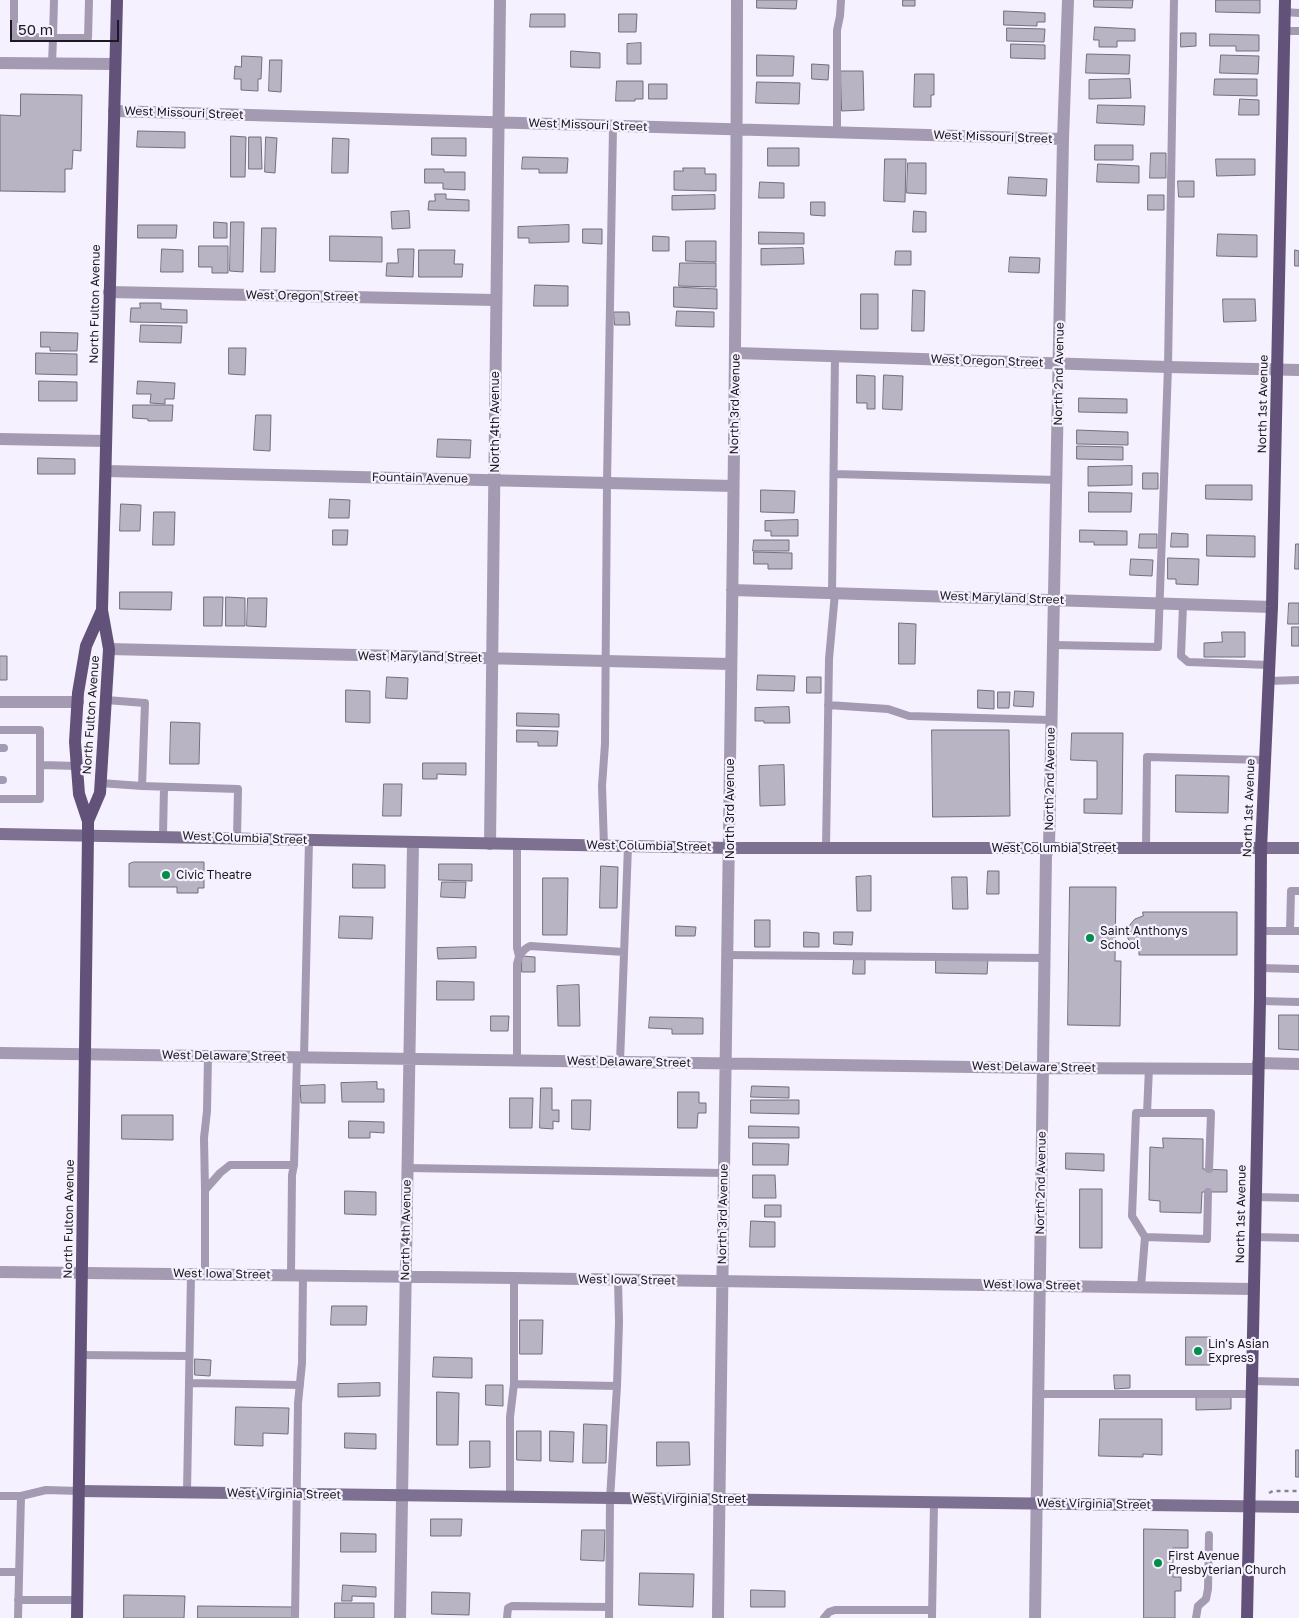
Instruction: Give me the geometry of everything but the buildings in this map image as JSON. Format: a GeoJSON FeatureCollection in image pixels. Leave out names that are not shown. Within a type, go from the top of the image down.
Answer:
{"type":"FeatureCollection","features":[{"type":"Feature","properties":{"kind":"main road","name":"North Fulton Avenue"},"geometry":{"type":"LineString","coordinates":[[88,821],[100,793],[109,649],[102,610],[117,0]]}},
{"type":"Feature","properties":{"kind":"main road","name":"North 1st Avenue"},"geometry":{"type":"LineString","coordinates":[[1247,1618],[1260,1001],[1261,849],[1272,607],[1285,6]]}},
{"type":"Feature","properties":{"kind":"main road","name":"North Fulton Avenue"},"geometry":{"type":"LineString","coordinates":[[77,1618],[88,821],[79,794],[75,742],[78,702],[86,646],[102,610]]}},
{"type":"Feature","properties":{"kind":"main road","name":"West Columbia Street"},"geometry":{"type":"LineString","coordinates":[[0,834],[730,848],[1299,848]]}},
{"type":"Feature","properties":{"kind":"main road","name":"West Virginia Street"},"geometry":{"type":"LineString","coordinates":[[79,1491],[1299,1507]]}},
{"type":"Feature","properties":{"kind":"street","name":"North 4th Avenue"},"geometry":{"type":"LineString","coordinates":[[490,844],[500,0]]}},
{"type":"Feature","properties":{"kind":"street","name":"North 3rd Avenue"},"geometry":{"type":"LineString","coordinates":[[718,1618],[725,1063],[730,848],[730,664],[736,353],[737,0]]}},
{"type":"Feature","properties":{"kind":"street","name":"North 2nd Avenue"},"geometry":{"type":"LineString","coordinates":[[1035,1618],[1046,854],[1049,848],[1063,139],[1068,0]]}},
{"type":"Feature","properties":{"kind":"street"},"geometry":{"type":"LineString","coordinates":[[0,63],[115,64]]}},
{"type":"Feature","properties":{"kind":"street","name":"West Missouri Street"},"geometry":{"type":"LineString","coordinates":[[114,111],[1063,139]]}},
{"type":"Feature","properties":{"kind":"street","name":"West Oregon Street"},"geometry":{"type":"LineString","coordinates":[[109,292],[495,300]]}},
{"type":"Feature","properties":{"kind":"street","name":"West Oregon Street"},"geometry":{"type":"LineString","coordinates":[[736,353],[1299,370]]}},
{"type":"Feature","properties":{"kind":"street"},"geometry":{"type":"LineString","coordinates":[[0,439],[106,441]]}},
{"type":"Feature","properties":{"kind":"street","name":"Fountain Avenue"},"geometry":{"type":"LineString","coordinates":[[106,471],[733,486]]}},
{"type":"Feature","properties":{"kind":"street","name":"West Maryland Street"},"geometry":{"type":"LineString","coordinates":[[732,590],[1272,607]]}},
{"type":"Feature","properties":{"kind":"street","name":"West Maryland Street"},"geometry":{"type":"LineString","coordinates":[[109,649],[730,664]]}},
{"type":"Feature","properties":{"kind":"street"},"geometry":{"type":"LineString","coordinates":[[0,702],[78,702]]}},
{"type":"Feature","properties":{"kind":"street","name":"North 4th Avenue"},"geometry":{"type":"LineString","coordinates":[[400,1618],[413,843]]}},
{"type":"Feature","properties":{"kind":"street","name":"West Delaware Street"},"geometry":{"type":"LineString","coordinates":[[0,1053],[1043,1068],[1149,1068],[1299,1064]]}},
{"type":"Feature","properties":{"kind":"street","name":"West Iowa Street"},"geometry":{"type":"LineString","coordinates":[[0,1272],[1253,1289]]}},
{"type":"Feature","properties":{"kind":"lane"},"geometry":{"type":"LineString","coordinates":[[14,0],[14,36],[53,38],[88,38],[89,0]]}},
{"type":"Feature","properties":{"kind":"lane"},"geometry":{"type":"LineString","coordinates":[[52,64],[54,0]]}},
{"type":"Feature","properties":{"kind":"lane"},"geometry":{"type":"LineString","coordinates":[[837,133],[837,30],[841,0]]}},
{"type":"Feature","properties":{"kind":"lane"},"geometry":{"type":"LineString","coordinates":[[1053,645],[1158,647],[1168,367],[1174,0]]}},
{"type":"Feature","properties":{"kind":"lane"},"geometry":{"type":"LineString","coordinates":[[1285,6],[1299,13]]}},
{"type":"Feature","properties":{"kind":"lane"},"geometry":{"type":"LineString","coordinates":[[1285,31],[1299,31]]}},
{"type":"Feature","properties":{"kind":"lane"},"geometry":{"type":"LineString","coordinates":[[604,846],[602,786],[605,744],[604,661],[613,126]]}},
{"type":"Feature","properties":{"kind":"lane"},"geometry":{"type":"LineString","coordinates":[[826,848],[829,659],[833,593],[835,356]]}},
{"type":"Feature","properties":{"kind":"lane"},"geometry":{"type":"LineString","coordinates":[[834,474],[1056,480]]}},
{"type":"Feature","properties":{"kind":"lane"},"geometry":{"type":"LineString","coordinates":[[1183,605],[1181,656],[1188,662],[1269,665]]}},
{"type":"Feature","properties":{"kind":"lane"},"geometry":{"type":"LineString","coordinates":[[1268,681],[1299,680]]}},
{"type":"Feature","properties":{"kind":"lane"},"geometry":{"type":"LineString","coordinates":[[106,700],[145,703],[142,786]]}},
{"type":"Feature","properties":{"kind":"lane"},"geometry":{"type":"LineString","coordinates":[[828,705],[888,709],[909,716],[1051,720]]}},
{"type":"Feature","properties":{"kind":"lane"},"geometry":{"type":"LineString","coordinates":[[0,730],[40,730],[38,780],[40,799],[0,799]]}},
{"type":"Feature","properties":{"kind":"lane"},"geometry":{"type":"LineString","coordinates":[[1146,849],[1147,757],[1265,760]]}},
{"type":"Feature","properties":{"kind":"lane"},"geometry":{"type":"LineString","coordinates":[[40,765],[77,766]]}},
{"type":"Feature","properties":{"kind":"lane"},"geometry":{"type":"LineString","coordinates":[[100,784],[238,789],[237,838]]}},
{"type":"Feature","properties":{"kind":"lane"},"geometry":{"type":"LineString","coordinates":[[163,836],[164,787]]}},
{"type":"Feature","properties":{"kind":"lane"},"geometry":{"type":"LineString","coordinates":[[295,1618],[298,1403],[302,1355],[292,1175],[300,1057],[309,840]]}},
{"type":"Feature","properties":{"kind":"lane"},"geometry":{"type":"LineString","coordinates":[[517,844],[517,948],[519,956]]}},
{"type":"Feature","properties":{"kind":"lane"},"geometry":{"type":"LineString","coordinates":[[620,1062],[628,846]]}},
{"type":"Feature","properties":{"kind":"lane"},"geometry":{"type":"LineString","coordinates":[[1260,931],[1295,931],[1291,891],[1299,891]]}},
{"type":"Feature","properties":{"kind":"lane"},"geometry":{"type":"LineString","coordinates":[[517,1060],[517,964],[523,950],[530,946],[624,952]]}},
{"type":"Feature","properties":{"kind":"lane"},"geometry":{"type":"LineString","coordinates":[[728,956],[1044,958]]}},
{"type":"Feature","properties":{"kind":"lane"},"geometry":{"type":"LineString","coordinates":[[1260,968],[1299,969]]}},
{"type":"Feature","properties":{"kind":"lane"},"geometry":{"type":"LineString","coordinates":[[1260,1001],[1299,1002]]}},
{"type":"Feature","properties":{"kind":"lane"},"geometry":{"type":"LineString","coordinates":[[205,1274],[206,1190],[204,1138],[207,1111],[208,1056]]}},
{"type":"Feature","properties":{"kind":"lane"},"geometry":{"type":"LineString","coordinates":[[1147,1113],[1149,1068]]}},
{"type":"Feature","properties":{"kind":"lane"},"geometry":{"type":"LineString","coordinates":[[1141,1287],[1145,1237],[1132,1216],[1136,1113],[1211,1114],[1209,1169]]}},
{"type":"Feature","properties":{"kind":"lane"},"geometry":{"type":"LineString","coordinates":[[206,1190],[220,1173],[230,1165],[294,1164]]}},
{"type":"Feature","properties":{"kind":"lane"},"geometry":{"type":"LineString","coordinates":[[407,1168],[724,1172]]}},
{"type":"Feature","properties":{"kind":"lane"},"geometry":{"type":"LineString","coordinates":[[1145,1237],[1207,1239],[1208,1192]]}},
{"type":"Feature","properties":{"kind":"lane"},"geometry":{"type":"LineString","coordinates":[[1255,1197],[1299,1198]]}},
{"type":"Feature","properties":{"kind":"lane"},"geometry":{"type":"LineString","coordinates":[[1254,1237],[1299,1238]]}},
{"type":"Feature","properties":{"kind":"lane"},"geometry":{"type":"LineString","coordinates":[[187,1492],[191,1274]]}},
{"type":"Feature","properties":{"kind":"lane"},"geometry":{"type":"LineString","coordinates":[[510,1496],[510,1417],[514,1384],[514,1278]]}},
{"type":"Feature","properties":{"kind":"lane"},"geometry":{"type":"LineString","coordinates":[[609,1618],[610,1499],[617,1386],[618,1280]]}},
{"type":"Feature","properties":{"kind":"lane"},"geometry":{"type":"LineString","coordinates":[[80,1355],[189,1356]]}},
{"type":"Feature","properties":{"kind":"lane"},"geometry":{"type":"LineString","coordinates":[[1251,1381],[1299,1382]]}},
{"type":"Feature","properties":{"kind":"lane"},"geometry":{"type":"LineString","coordinates":[[189,1383],[300,1385]]}},
{"type":"Feature","properties":{"kind":"lane"},"geometry":{"type":"LineString","coordinates":[[514,1384],[617,1386]]}},
{"type":"Feature","properties":{"kind":"lane"},"geometry":{"type":"LineString","coordinates":[[1038,1394],[1251,1394]]}},
{"type":"Feature","properties":{"kind":"lane"},"geometry":{"type":"LineString","coordinates":[[0,1496],[21,1496],[46,1490],[79,1491]]}},
{"type":"Feature","properties":{"kind":"lane"},"geometry":{"type":"LineString","coordinates":[[18,1618],[21,1496]]}},
{"type":"Feature","properties":{"kind":"lane"},"geometry":{"type":"LineString","coordinates":[[824,1618],[829,1612],[835,1610],[932,1614],[934,1502]]}},
{"type":"Feature","properties":{"kind":"lane"},"geometry":{"type":"LineString","coordinates":[[1196,1618],[1198,1606],[1206,1599],[1208,1589],[1209,1534]]}},
{"type":"Feature","properties":{"kind":"lane"},"geometry":{"type":"LineString","coordinates":[[0,1572],[19,1572]]}},
{"type":"Feature","properties":{"kind":"lane"},"geometry":{"type":"LineString","coordinates":[[18,1600],[77,1600]]}},
{"type":"Feature","properties":{"kind":"lane"},"geometry":{"type":"LineString","coordinates":[[507,1618],[508,1608],[512,1606],[609,1607]]}},
{"type":"Feature","properties":{"kind":"place","name":"Civic Theatre"},"geometry":{"type":"Point","coordinates":[166,875]}},
{"type":"Feature","properties":{"kind":"place","name":"Saint Anthonys School"},"geometry":{"type":"Point","coordinates":[1090,938]}},
{"type":"Feature","properties":{"kind":"place","name":"Lin's Asian Express"},"geometry":{"type":"Point","coordinates":[1198,1351]}},
{"type":"Feature","properties":{"kind":"place","name":"First Avenue Presbyterian Church"},"geometry":{"type":"Point","coordinates":[1158,1563]}}]}
